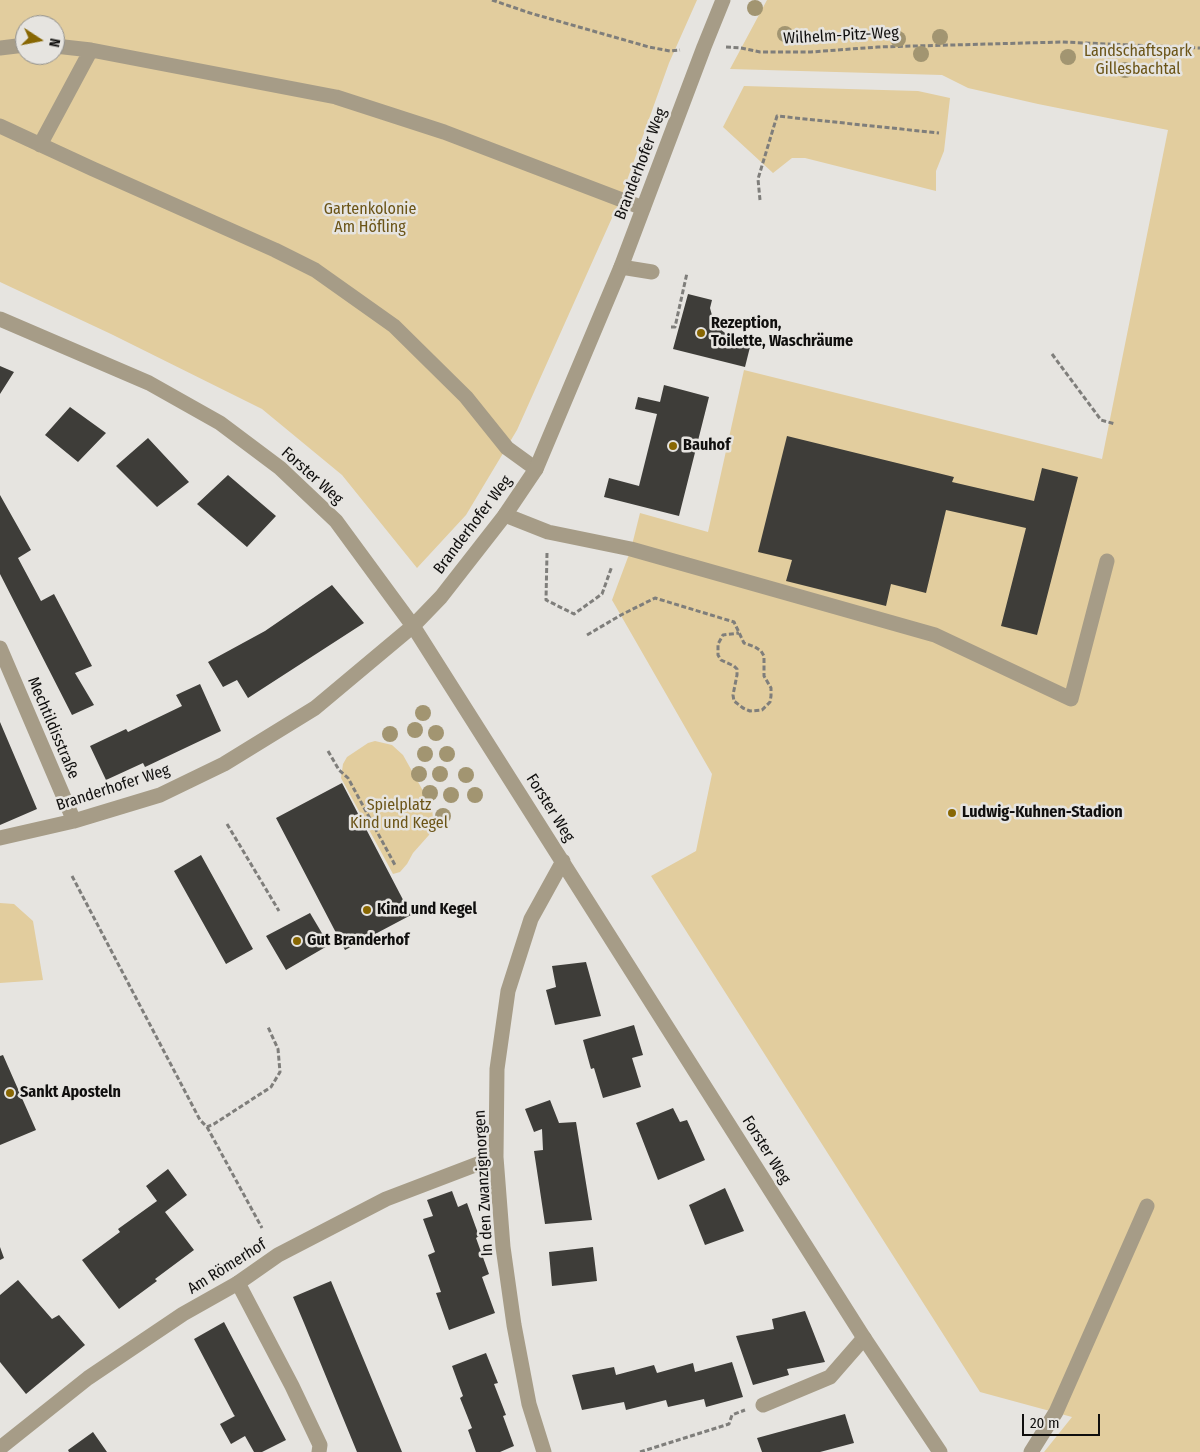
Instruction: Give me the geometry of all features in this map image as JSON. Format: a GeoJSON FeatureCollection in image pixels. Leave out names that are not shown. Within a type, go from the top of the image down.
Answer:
{"type":"FeatureCollection","features":[{"type":"Feature","properties":{"kind":"street","name":"Branderhofer Weg"},"geometry":{"type":"LineString","coordinates":[[0,838],[74,821],[160,795],[224,764],[315,708],[414,626],[441,597],[506,515],[536,468],[621,267],[723,0]]}},
{"type":"Feature","properties":{"kind":"street"},"geometry":{"type":"LineString","coordinates":[[0,48],[15,46]]}},
{"type":"Feature","properties":{"kind":"street"},"geometry":{"type":"LineString","coordinates":[[65,47],[91,50],[336,98],[444,132],[642,208]]}},
{"type":"Feature","properties":{"kind":"street"},"geometry":{"type":"LineString","coordinates":[[40,145],[91,50]]}},
{"type":"Feature","properties":{"kind":"street"},"geometry":{"type":"LineString","coordinates":[[0,126],[275,250],[314,270],[394,326],[466,396],[506,448],[536,468]]}},
{"type":"Feature","properties":{"kind":"street"},"geometry":{"type":"LineString","coordinates":[[621,267],[652,272]]}},
{"type":"Feature","properties":{"kind":"street","name":"Forster Weg"},"geometry":{"type":"LineString","coordinates":[[0,319],[149,383],[227,429],[280,468],[336,521],[414,626],[864,1338],[940,1452]]}},
{"type":"Feature","properties":{"kind":"street"},"geometry":{"type":"LineString","coordinates":[[506,515],[548,532],[619,546],[935,635],[1071,699],[1107,561]]}},
{"type":"Feature","properties":{"kind":"street","name":"Mechtildisstraße"},"geometry":{"type":"LineString","coordinates":[[0,648],[74,821]]}},
{"type":"Feature","properties":{"kind":"street","name":"In den Zwanzigmorgen"},"geometry":{"type":"LineString","coordinates":[[544,1452],[529,1404],[514,1325],[503,1247],[496,1157],[497,1068],[508,991],[530,919],[563,861]]}},
{"type":"Feature","properties":{"kind":"street","name":"Am Römerhof"},"geometry":{"type":"LineString","coordinates":[[0,1448],[88,1378],[183,1314],[238,1283],[278,1255],[386,1199],[496,1157]]}},
{"type":"Feature","properties":{"kind":"street"},"geometry":{"type":"LineString","coordinates":[[1031,1452],[1056,1412],[1147,1206]]}},
{"type":"Feature","properties":{"kind":"street"},"geometry":{"type":"LineString","coordinates":[[238,1283],[292,1386],[320,1445],[319,1452]]}},
{"type":"Feature","properties":{"kind":"street"},"geometry":{"type":"LineString","coordinates":[[763,1405],[830,1377],[864,1338]]}},
{"type":"Feature","properties":{"kind":"path","name":"Wilhelm-Pitz-Weg"},"geometry":{"type":"LineString","coordinates":[[492,0],[649,48],[670,51],[704,47],[740,48],[760,52],[803,52],[878,47],[1062,42],[1200,48]]}},
{"type":"Feature","properties":{"kind":"path"},"geometry":{"type":"LineString","coordinates":[[760,200],[758,179],[777,116],[939,133]]}},
{"type":"Feature","properties":{"kind":"path"},"geometry":{"type":"LineString","coordinates":[[671,327],[675,327],[687,273]]}},
{"type":"Feature","properties":{"kind":"path"},"geometry":{"type":"LineString","coordinates":[[1052,354],[1101,420],[1115,424]]}},
{"type":"Feature","properties":{"kind":"path"},"geometry":{"type":"LineString","coordinates":[[548,532],[546,600],[574,614],[602,594],[619,546]]}},
{"type":"Feature","properties":{"kind":"path"},"geometry":{"type":"LineString","coordinates":[[588,635],[621,615],[655,598],[734,622],[744,643],[756,647],[764,656],[764,676],[771,688],[771,696],[770,702],[762,710],[750,711],[734,701],[736,669],[734,666],[720,660],[718,655],[718,644],[723,635],[739,633]]}},
{"type":"Feature","properties":{"kind":"path"},"geometry":{"type":"LineString","coordinates":[[328,751],[339,770],[348,778],[395,865]]}},
{"type":"Feature","properties":{"kind":"path"},"geometry":{"type":"LineString","coordinates":[[227,824],[278,911]]}},
{"type":"Feature","properties":{"kind":"path"},"geometry":{"type":"LineString","coordinates":[[72,876],[200,1120],[207,1127],[262,1228]]}},
{"type":"Feature","properties":{"kind":"path"},"geometry":{"type":"LineString","coordinates":[[207,1127],[271,1087],[280,1072],[278,1049],[268,1027]]}},
{"type":"Feature","properties":{"kind":"path"},"geometry":{"type":"LineString","coordinates":[[640,1452],[729,1424],[732,1415],[748,1410]]}},
{"type":"Feature","properties":{"kind":"green space","name":"Gartenkolonie Am Höfling"},"geometry":{"type":"Polygon","coordinates":[[[0,0],[697,0],[669,63],[620,200],[517,430],[466,515],[417,568],[342,475],[262,409],[111,334],[0,282],[0,0]]]}},
{"type":"Feature","properties":{"kind":"green space","name":"Ludwig-Kuhnen-Stadion"},"geometry":{"type":"Polygon","coordinates":[[[767,0],[1200,0],[1200,1452],[1044,1452],[1072,1417],[980,1392],[651,876],[696,851],[712,774],[612,600],[631,549],[640,513],[708,532],[744,370],[1102,459],[1168,130],[968,88],[942,75],[730,69],[767,0]]]}},
{"type":"Feature","properties":{"kind":"green space"},"geometry":{"type":"Polygon","coordinates":[[[744,86],[918,91],[950,98],[944,151],[936,171],[936,191],[805,158],[792,158],[773,173],[723,127],[744,86]]]}},
{"type":"Feature","properties":{"kind":"green space","name":"Spielplatz Kind und Kegel"},"geometry":{"type":"Polygon","coordinates":[[[375,741],[392,745],[403,755],[432,807],[433,820],[429,835],[400,872],[393,874],[341,778],[343,764],[347,757],[368,743],[375,741]]]}},
{"type":"Feature","properties":{"kind":"green space"},"geometry":{"type":"Polygon","coordinates":[[[0,903],[14,904],[33,921],[43,980],[0,983],[0,903]]]}},
{"type":"Feature","properties":{"kind":"building","name":"Rezeption, Toilette, Waschräume"},"geometry":{"type":"Polygon","coordinates":[[[688,294],[712,300],[710,308],[713,319],[720,329],[730,337],[750,347],[745,367],[673,349],[688,294]]]}},
{"type":"Feature","properties":{"kind":"building"},"geometry":{"type":"Polygon","coordinates":[[[0,366],[14,372],[0,394],[0,366]]]}},
{"type":"Feature","properties":{"kind":"building","name":"Bauhof"},"geometry":{"type":"Polygon","coordinates":[[[664,385],[709,397],[679,516],[604,497],[609,478],[639,486],[657,414],[635,409],[638,397],[660,402],[664,385]]]}},
{"type":"Feature","properties":{"kind":"building"},"geometry":{"type":"Polygon","coordinates":[[[70,407],[106,433],[78,462],[45,435],[70,407]]]}},
{"type":"Feature","properties":{"kind":"building"},"geometry":{"type":"Polygon","coordinates":[[[787,436],[954,477],[952,482],[1034,501],[1042,468],[1078,477],[1037,635],[1001,626],[1026,528],[946,510],[926,593],[891,584],[886,606],[786,581],[792,560],[758,552],[787,436]]]}},
{"type":"Feature","properties":{"kind":"building"},"geometry":{"type":"Polygon","coordinates":[[[148,438],[189,482],[157,507],[116,466],[148,438]]]}},
{"type":"Feature","properties":{"kind":"building"},"geometry":{"type":"Polygon","coordinates":[[[228,475],[276,516],[247,547],[197,504],[228,475]]]}},
{"type":"Feature","properties":{"kind":"building"},"geometry":{"type":"Polygon","coordinates":[[[0,495],[31,550],[18,558],[41,601],[54,594],[92,666],[75,673],[94,705],[72,715],[0,574],[0,495]]]}},
{"type":"Feature","properties":{"kind":"building"},"geometry":{"type":"Polygon","coordinates":[[[332,585],[364,623],[248,698],[237,680],[223,687],[208,662],[265,631],[332,585]]]}},
{"type":"Feature","properties":{"kind":"building"},"geometry":{"type":"Polygon","coordinates":[[[200,684],[221,731],[145,767],[143,763],[106,780],[90,746],[126,729],[128,732],[182,706],[176,695],[200,684]]]}},
{"type":"Feature","properties":{"kind":"building"},"geometry":{"type":"Polygon","coordinates":[[[0,722],[37,809],[0,825],[0,722]]]}},
{"type":"Feature","properties":{"kind":"building"},"geometry":{"type":"Polygon","coordinates":[[[342,783],[411,915],[345,950],[276,818],[342,783]]]}},
{"type":"Feature","properties":{"kind":"building"},"geometry":{"type":"Polygon","coordinates":[[[201,855],[253,949],[226,964],[174,871],[201,855]]]}},
{"type":"Feature","properties":{"kind":"building","name":"Gut Branderhof"},"geometry":{"type":"Polygon","coordinates":[[[310,913],[329,945],[286,970],[266,936],[310,913]]]}},
{"type":"Feature","properties":{"kind":"building"},"geometry":{"type":"Polygon","coordinates":[[[586,962],[601,1016],[555,1025],[546,990],[556,987],[552,966],[586,962]]]}},
{"type":"Feature","properties":{"kind":"building"},"geometry":{"type":"Polygon","coordinates":[[[634,1025],[643,1055],[632,1058],[641,1087],[603,1098],[594,1068],[591,1069],[583,1040],[634,1025]]]}},
{"type":"Feature","properties":{"kind":"building","name":"Sankt Aposteln"},"geometry":{"type":"Polygon","coordinates":[[[3,1055],[36,1130],[0,1145],[0,1056],[3,1055]]]}},
{"type":"Feature","properties":{"kind":"building"},"geometry":{"type":"Polygon","coordinates":[[[550,1100],[559,1123],[576,1122],[592,1220],[545,1224],[534,1151],[543,1150],[542,1129],[534,1132],[525,1109],[550,1100]]]}},
{"type":"Feature","properties":{"kind":"building"},"geometry":{"type":"Polygon","coordinates":[[[673,1108],[680,1122],[687,1120],[705,1160],[658,1180],[636,1123],[673,1108]]]}},
{"type":"Feature","properties":{"kind":"building"},"geometry":{"type":"Polygon","coordinates":[[[168,1169],[187,1195],[165,1212],[194,1250],[119,1309],[82,1260],[120,1232],[118,1229],[157,1201],[146,1186],[168,1169]]]}},
{"type":"Feature","properties":{"kind":"building"},"geometry":{"type":"Polygon","coordinates":[[[725,1188],[744,1231],[705,1245],[689,1205],[725,1188]]]}},
{"type":"Feature","properties":{"kind":"building"},"geometry":{"type":"Polygon","coordinates":[[[452,1191],[458,1207],[467,1203],[479,1236],[476,1238],[489,1274],[482,1277],[495,1313],[449,1330],[436,1293],[441,1292],[428,1255],[435,1252],[423,1219],[433,1216],[427,1200],[452,1191]]]}},
{"type":"Feature","properties":{"kind":"building"},"geometry":{"type":"Polygon","coordinates":[[[0,1247],[4,1258],[0,1260],[0,1247]]]}},
{"type":"Feature","properties":{"kind":"building"},"geometry":{"type":"Polygon","coordinates":[[[593,1247],[597,1281],[552,1286],[549,1252],[593,1247]]]}},
{"type":"Feature","properties":{"kind":"building"},"geometry":{"type":"Polygon","coordinates":[[[18,1280],[52,1319],[59,1315],[85,1345],[26,1394],[0,1362],[0,1295],[18,1280]]]}},
{"type":"Feature","properties":{"kind":"building"},"geometry":{"type":"Polygon","coordinates":[[[331,1281],[402,1452],[357,1452],[293,1297],[331,1281]]]}},
{"type":"Feature","properties":{"kind":"building"},"geometry":{"type":"Polygon","coordinates":[[[805,1311],[825,1362],[787,1369],[789,1375],[753,1385],[736,1336],[774,1329],[772,1319],[805,1311]]]}},
{"type":"Feature","properties":{"kind":"building"},"geometry":{"type":"Polygon","coordinates":[[[224,1322],[286,1440],[262,1452],[254,1452],[245,1436],[231,1444],[220,1424],[235,1416],[194,1339],[224,1322]]]}},
{"type":"Feature","properties":{"kind":"building"},"geometry":{"type":"Polygon","coordinates":[[[486,1353],[498,1383],[494,1384],[506,1415],[503,1416],[514,1446],[500,1452],[476,1452],[468,1430],[472,1428],[460,1398],[463,1396],[452,1366],[486,1353]]]}},
{"type":"Feature","properties":{"kind":"building"},"geometry":{"type":"Polygon","coordinates":[[[732,1362],[743,1397],[706,1407],[704,1399],[668,1407],[666,1400],[626,1410],[624,1402],[582,1410],[572,1375],[614,1367],[616,1375],[654,1365],[657,1373],[693,1363],[695,1372],[732,1362]]]}},
{"type":"Feature","properties":{"kind":"building"},"geometry":{"type":"Polygon","coordinates":[[[845,1414],[854,1443],[820,1452],[762,1452],[757,1438],[845,1414]]]}},
{"type":"Feature","properties":{"kind":"building"},"geometry":{"type":"Polygon","coordinates":[[[93,1432],[107,1452],[69,1452],[68,1450],[93,1432]]]}},
{"type":"Feature","properties":{"kind":"place","name":"Rezeption, Toilette, Waschräume"},"geometry":{"type":"Point","coordinates":[701,333]}},
{"type":"Feature","properties":{"kind":"place","name":"Bauhof"},"geometry":{"type":"Point","coordinates":[673,446]}},
{"type":"Feature","properties":{"kind":"place","name":"Ludwig-Kuhnen-Stadion"},"geometry":{"type":"Point","coordinates":[952,813]}},
{"type":"Feature","properties":{"kind":"place","name":"Kind und Kegel"},"geometry":{"type":"Point","coordinates":[367,910]}},
{"type":"Feature","properties":{"kind":"place","name":"Gut Branderhof"},"geometry":{"type":"Point","coordinates":[297,941]}},
{"type":"Feature","properties":{"kind":"place","name":"Sankt Aposteln"},"geometry":{"type":"Point","coordinates":[10,1093]}},
{"type":"Feature","properties":{"kind":"park label","name":"Landschaftspark Gillesbachtal"},"geometry":{"type":"Point","coordinates":[1138,61]}}]}
